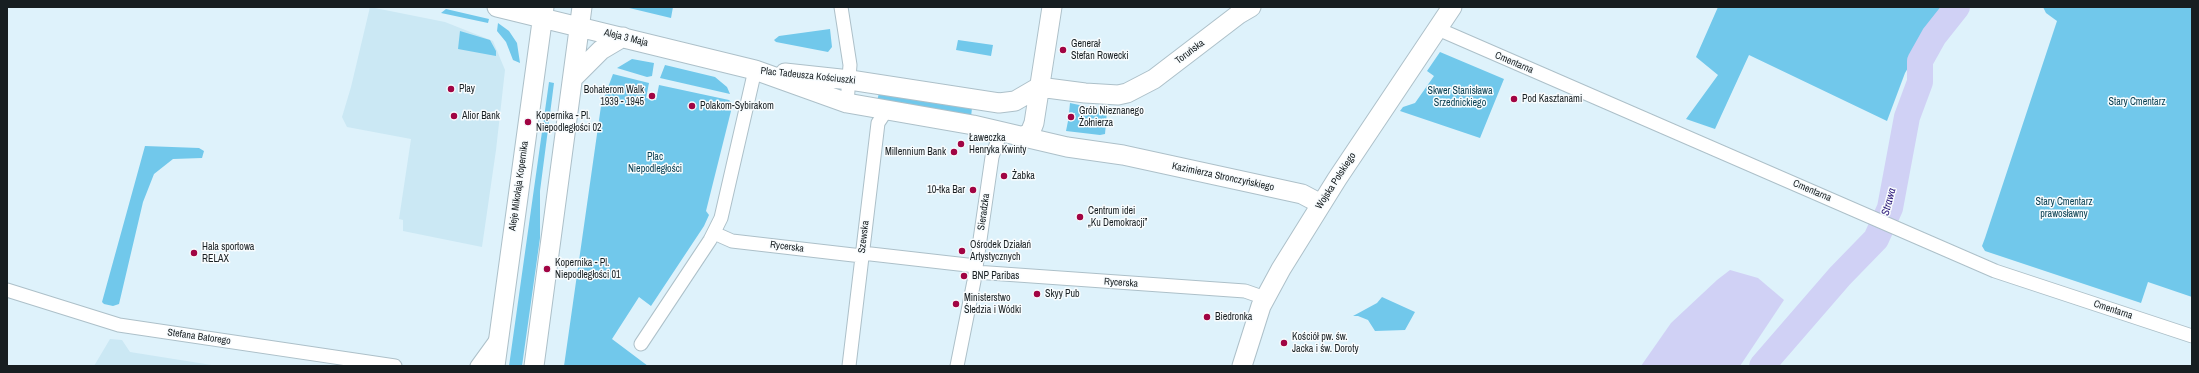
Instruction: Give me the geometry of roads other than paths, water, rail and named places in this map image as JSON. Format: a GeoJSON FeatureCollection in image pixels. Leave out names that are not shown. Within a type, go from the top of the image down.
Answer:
{"type":"FeatureCollection","features":[{"type":"Feature","properties":{"kind":"street","name":"Aleja 3 Maja"},"geometry":{"type":"LineString","coordinates":[[497,7],[543,12],[578,26],[755,70]]}},
{"type":"Feature","properties":{"kind":"street"},"geometry":{"type":"LineString","coordinates":[[534,366],[573,78],[578,26],[582,7]]}},
{"type":"Feature","properties":{"kind":"street"},"geometry":{"type":"LineString","coordinates":[[841,7],[850,55],[850,80],[847,103]]}},
{"type":"Feature","properties":{"kind":"street"},"geometry":{"type":"LineString","coordinates":[[1023,136],[1030,133],[1033,128],[1052,7]]}},
{"type":"Feature","properties":{"kind":"street","name":"Toruńska"},"geometry":{"type":"LineString","coordinates":[[1039,87],[1105,95],[1127,93],[1154,79],[1239,14],[1251,7]]}},
{"type":"Feature","properties":{"kind":"street","name":"Wojska Polskiego"},"geometry":{"type":"LineString","coordinates":[[1242,366],[1265,298],[1321,204],[1452,7]]}},
{"type":"Feature","properties":{"kind":"street","name":"Aleje Mikołaja Kopernika"},"geometry":{"type":"LineString","coordinates":[[495,366],[543,12]]}},
{"type":"Feature","properties":{"kind":"street","name":"Cmentarna"},"geometry":{"type":"LineString","coordinates":[[1438,29],[1866,215],[2018,279],[2192,336]]}},
{"type":"Feature","properties":{"kind":"street"},"geometry":{"type":"LineString","coordinates":[[573,78],[601,50],[623,37]]}},
{"type":"Feature","properties":{"kind":"street"},"geometry":{"type":"LineString","coordinates":[[641,344],[714,233],[723,212],[755,70]]}},
{"type":"Feature","properties":{"kind":"street","name":"Plac Tadeusza Kościuszki"},"geometry":{"type":"LineString","coordinates":[[755,70],[850,80],[991,102],[1006,102],[1020,99],[1039,87]]}},
{"type":"Feature","properties":{"kind":"street","name":"Plac Tadeusza Kościuszki"},"geometry":{"type":"LineString","coordinates":[[755,70],[847,103],[1003,131],[1067,147],[1122,155]]}},
{"type":"Feature","properties":{"kind":"street","name":"Plac Tadeusza Kościuszki"},"geometry":{"type":"LineString","coordinates":[[1003,131],[1020,99]]}},
{"type":"Feature","properties":{"kind":"street","name":"Szewska"},"geometry":{"type":"LineString","coordinates":[[849,366],[878,123],[886,111]]}},
{"type":"Feature","properties":{"kind":"street","name":"Sieradzka"},"geometry":{"type":"LineString","coordinates":[[957,366],[976,269],[992,156],[1003,131]]}},
{"type":"Feature","properties":{"kind":"street","name":"Kazimierza Stronczyńskiego"},"geometry":{"type":"LineString","coordinates":[[1122,155],[1302,194],[1321,204]]}},
{"type":"Feature","properties":{"kind":"street","name":"Rycerska"},"geometry":{"type":"LineString","coordinates":[[714,233],[732,241],[862,254],[976,269],[1244,291],[1265,298]]}},
{"type":"Feature","properties":{"kind":"street","name":"Stefana Batorego"},"geometry":{"type":"LineString","coordinates":[[7,290],[119,325],[395,366]]}},
{"type":"Feature","properties":{"kind":"street"},"geometry":{"type":"LineString","coordinates":[[477,366],[500,334]]}},
{"type":"Feature","properties":{"kind":"waterway","name":"Strawa"},"geometry":{"type":"LineString","coordinates":[[1762,366],[1840,276],[1876,239],[1890,208],[1907,117],[1920,82],[1920,61],[1934,36],[1957,7]]}},
{"type":"Feature","properties":{"kind":"place","name":"Generał Stefan Rowecki"},"geometry":{"type":"Point","coordinates":[1063,50]}},
{"type":"Feature","properties":{"kind":"place","name":"Play"},"geometry":{"type":"Point","coordinates":[451,89]}},
{"type":"Feature","properties":{"kind":"place","name":"Bohaterom Walk 1939 - 1945"},"geometry":{"type":"Point","coordinates":[652,96]}},
{"type":"Feature","properties":{"kind":"place","name":"Pod Kasztanami"},"geometry":{"type":"Point","coordinates":[1514,99]}},
{"type":"Feature","properties":{"kind":"place","name":"Polakom-Sybirakom"},"geometry":{"type":"Point","coordinates":[692,106]}},
{"type":"Feature","properties":{"kind":"place","name":"Alior Bank"},"geometry":{"type":"Point","coordinates":[454,116]}},
{"type":"Feature","properties":{"kind":"place","name":"Grób Nieznanego Żołnierza"},"geometry":{"type":"Point","coordinates":[1071,117]}},
{"type":"Feature","properties":{"kind":"place","name":"Kopernika - Pl. Niepodległości 02"},"geometry":{"type":"Point","coordinates":[528,122]}},
{"type":"Feature","properties":{"kind":"place","name":"Ławeczka Henryka Kwinty"},"geometry":{"type":"Point","coordinates":[961,144]}},
{"type":"Feature","properties":{"kind":"place","name":"Millennium Bank"},"geometry":{"type":"Point","coordinates":[954,152]}},
{"type":"Feature","properties":{"kind":"place","name":"Żabka"},"geometry":{"type":"Point","coordinates":[1004,176]}},
{"type":"Feature","properties":{"kind":"place","name":"10-tka Bar"},"geometry":{"type":"Point","coordinates":[973,190]}},
{"type":"Feature","properties":{"kind":"place","name":"Centrum idei „Ku Demokracji”"},"geometry":{"type":"Point","coordinates":[1080,217]}},
{"type":"Feature","properties":{"kind":"place","name":"Ośrodek Działań Artystycznych"},"geometry":{"type":"Point","coordinates":[962,251]}},
{"type":"Feature","properties":{"kind":"place","name":"Hala sportowa RELAX"},"geometry":{"type":"Point","coordinates":[194,253]}},
{"type":"Feature","properties":{"kind":"place","name":"Kopernika - Pl. Niepodległości 01"},"geometry":{"type":"Point","coordinates":[547,269]}},
{"type":"Feature","properties":{"kind":"place","name":"BNP Paribas"},"geometry":{"type":"Point","coordinates":[964,276]}},
{"type":"Feature","properties":{"kind":"place","name":"Skyy Pub"},"geometry":{"type":"Point","coordinates":[1037,294]}},
{"type":"Feature","properties":{"kind":"place","name":"Ministerstwo Śledzia i Wódki"},"geometry":{"type":"Point","coordinates":[956,304]}},
{"type":"Feature","properties":{"kind":"place","name":"Biedronka"},"geometry":{"type":"Point","coordinates":[1207,317]}},
{"type":"Feature","properties":{"kind":"place","name":"Kościół pw. św. Jacka i św. Doroty"},"geometry":{"type":"Point","coordinates":[1284,343]}},
{"type":"Feature","properties":{"kind":"park label","name":"Skwer Stanisława Srzednickiego"},"geometry":{"type":"Point","coordinates":[1460,96]}},
{"type":"Feature","properties":{"kind":"park label","name":"Stary Cmentarz"},"geometry":{"type":"Point","coordinates":[2137,102]}},
{"type":"Feature","properties":{"kind":"park label","name":"Plac Niepodległości"},"geometry":{"type":"Point","coordinates":[655,162]}},
{"type":"Feature","properties":{"kind":"park label","name":"Stary Cmentarz prawosławny"},"geometry":{"type":"Point","coordinates":[2064,208]}}]}
